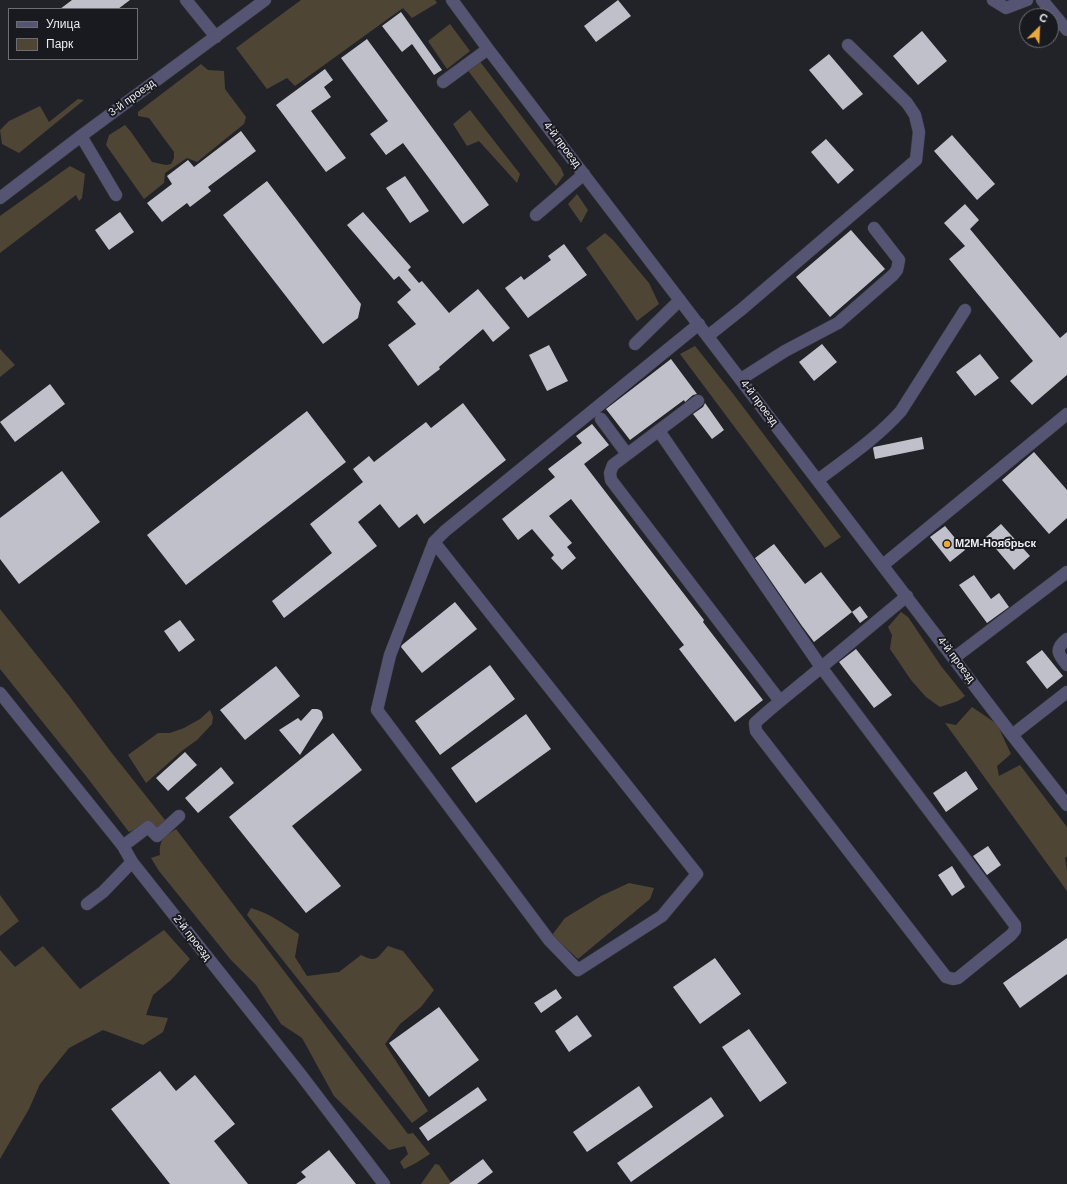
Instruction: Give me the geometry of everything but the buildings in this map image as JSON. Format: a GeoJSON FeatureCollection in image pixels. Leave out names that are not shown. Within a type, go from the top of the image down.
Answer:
{"type":"FeatureCollection","features":[{"type":"Feature","properties":{"kind":"street"},"geometry":{"type":"LineString","coordinates":[[186,0],[216,37]]}},
{"type":"Feature","properties":{"kind":"street","name":"3-й проезд"},"geometry":{"type":"LineString","coordinates":[[0,198],[265,0]]}},
{"type":"Feature","properties":{"kind":"street","name":"4-й проезд"},"geometry":{"type":"LineString","coordinates":[[452,0],[1012,735],[1067,804]]}},
{"type":"Feature","properties":{"kind":"street"},"geometry":{"type":"LineString","coordinates":[[993,0],[1006,8],[1027,0]]}},
{"type":"Feature","properties":{"kind":"street"},"geometry":{"type":"LineString","coordinates":[[1042,0],[1067,30]]}},
{"type":"Feature","properties":{"kind":"street"},"geometry":{"type":"LineString","coordinates":[[708,336],[748,304],[916,160],[919,132],[915,115],[907,103],[848,45]]}},
{"type":"Feature","properties":{"kind":"street"},"geometry":{"type":"LineString","coordinates":[[443,82],[488,49]]}},
{"type":"Feature","properties":{"kind":"street"},"geometry":{"type":"LineString","coordinates":[[81,136],[116,195]]}},
{"type":"Feature","properties":{"kind":"street"},"geometry":{"type":"LineString","coordinates":[[536,215],[584,174]]}},
{"type":"Feature","properties":{"kind":"street"},"geometry":{"type":"LineString","coordinates":[[742,379],[785,351],[838,323],[893,275],[897,270],[899,260],[874,228]]}},
{"type":"Feature","properties":{"kind":"street"},"geometry":{"type":"LineString","coordinates":[[635,344],[680,300]]}},
{"type":"Feature","properties":{"kind":"street"},"geometry":{"type":"LineString","coordinates":[[818,480],[888,425],[900,411],[965,310]]}},
{"type":"Feature","properties":{"kind":"street"},"geometry":{"type":"LineString","coordinates":[[434,542],[696,874],[662,916],[578,970],[549,940],[376,710],[390,655],[434,542],[445,531],[699,324]]}},
{"type":"Feature","properties":{"kind":"street"},"geometry":{"type":"LineString","coordinates":[[698,401],[613,465],[610,473],[611,480],[780,701]]}},
{"type":"Feature","properties":{"kind":"street"},"geometry":{"type":"LineString","coordinates":[[883,565],[1067,414]]}},
{"type":"Feature","properties":{"kind":"street"},"geometry":{"type":"LineString","coordinates":[[602,419],[628,454]]}},
{"type":"Feature","properties":{"kind":"street"},"geometry":{"type":"LineString","coordinates":[[659,431],[821,667],[1015,925],[1015,930],[1011,935],[958,978],[953,980],[946,976],[756,731],[755,723],[780,701],[821,667],[907,596]]}},
{"type":"Feature","properties":{"kind":"street"},"geometry":{"type":"LineString","coordinates":[[954,658],[1067,572]]}},
{"type":"Feature","properties":{"kind":"street"},"geometry":{"type":"LineString","coordinates":[[1067,639],[1060,645],[1058,650],[1060,656],[1067,665]]}},
{"type":"Feature","properties":{"kind":"street"},"geometry":{"type":"LineString","coordinates":[[1012,735],[1067,692]]}},
{"type":"Feature","properties":{"kind":"street","name":"2-й проезд"},"geometry":{"type":"LineString","coordinates":[[0,693],[123,846],[132,862],[301,1075],[384,1184]]}},
{"type":"Feature","properties":{"kind":"street"},"geometry":{"type":"LineString","coordinates":[[123,846],[148,827],[157,836],[179,816]]}},
{"type":"Feature","properties":{"kind":"street"},"geometry":{"type":"LineString","coordinates":[[87,904],[103,892],[132,862]]}},
{"type":"Feature","properties":{"kind":"green space"},"geometry":{"type":"Polygon","coordinates":[[[301,0],[435,0],[437,3],[412,18],[403,8],[295,86],[287,78],[267,89],[236,48],[301,0]]]}},
{"type":"Feature","properties":{"kind":"green space"},"geometry":{"type":"Polygon","coordinates":[[[450,24],[470,51],[447,69],[428,41],[450,24]]]}},
{"type":"Feature","properties":{"kind":"green space"},"geometry":{"type":"Polygon","coordinates":[[[478,59],[561,168],[564,175],[556,186],[466,68],[478,59]]]}},
{"type":"Feature","properties":{"kind":"green space"},"geometry":{"type":"Polygon","coordinates":[[[201,64],[208,70],[224,71],[225,89],[246,117],[244,124],[197,162],[187,158],[165,173],[164,183],[144,199],[106,145],[109,135],[125,125],[152,162],[166,165],[171,164],[174,158],[174,152],[149,118],[138,116],[138,112],[201,64]]]}},
{"type":"Feature","properties":{"kind":"green space"},"geometry":{"type":"Polygon","coordinates":[[[78,99],[84,100],[19,153],[2,144],[0,130],[9,121],[40,106],[49,122],[78,99]]]}},
{"type":"Feature","properties":{"kind":"green space"},"geometry":{"type":"Polygon","coordinates":[[[470,110],[520,174],[517,183],[479,141],[467,146],[453,124],[470,110]]]}},
{"type":"Feature","properties":{"kind":"green space"},"geometry":{"type":"Polygon","coordinates":[[[70,166],[85,174],[82,198],[79,201],[76,195],[0,253],[0,216],[70,166]]]}},
{"type":"Feature","properties":{"kind":"green space"},"geometry":{"type":"Polygon","coordinates":[[[577,194],[588,210],[581,223],[568,204],[577,194]]]}},
{"type":"Feature","properties":{"kind":"green space"},"geometry":{"type":"Polygon","coordinates":[[[605,233],[613,240],[649,283],[659,304],[637,321],[586,248],[605,233]]]}},
{"type":"Feature","properties":{"kind":"green space"},"geometry":{"type":"Polygon","coordinates":[[[695,346],[734,395],[841,537],[825,548],[680,354],[695,346]]]}},
{"type":"Feature","properties":{"kind":"green space"},"geometry":{"type":"Polygon","coordinates":[[[0,349],[15,365],[0,377],[0,349]]]}},
{"type":"Feature","properties":{"kind":"green space"},"geometry":{"type":"Polygon","coordinates":[[[0,609],[165,820],[161,827],[156,829],[142,827],[129,832],[0,669],[0,609]]]}},
{"type":"Feature","properties":{"kind":"green space"},"geometry":{"type":"Polygon","coordinates":[[[901,612],[908,617],[941,666],[965,696],[958,701],[940,707],[926,697],[911,680],[890,649],[892,635],[888,627],[901,612]]]}},
{"type":"Feature","properties":{"kind":"green space"},"geometry":{"type":"Polygon","coordinates":[[[972,707],[997,724],[1011,754],[997,766],[999,776],[1020,765],[1067,827],[1067,856],[1065,858],[1067,871],[1067,891],[945,723],[956,725],[972,707]]]}},
{"type":"Feature","properties":{"kind":"green space"},"geometry":{"type":"Polygon","coordinates":[[[210,710],[213,717],[212,724],[197,740],[183,750],[146,783],[128,755],[158,733],[170,733],[184,728],[200,719],[210,710]]]}},
{"type":"Feature","properties":{"kind":"green space"},"geometry":{"type":"Polygon","coordinates":[[[176,829],[408,1134],[413,1133],[430,1154],[404,1169],[400,1162],[408,1154],[405,1146],[389,1150],[334,1096],[302,1038],[281,1024],[256,985],[231,960],[159,871],[151,858],[160,855],[161,842],[168,834],[176,829]]]}},
{"type":"Feature","properties":{"kind":"green space"},"geometry":{"type":"Polygon","coordinates":[[[629,883],[654,888],[650,899],[578,959],[552,935],[565,918],[601,896],[629,883]]]}},
{"type":"Feature","properties":{"kind":"green space"},"geometry":{"type":"Polygon","coordinates":[[[0,895],[19,921],[0,936],[0,895]]]}},
{"type":"Feature","properties":{"kind":"green space"},"geometry":{"type":"Polygon","coordinates":[[[251,908],[270,916],[299,934],[295,957],[307,976],[339,972],[361,955],[370,959],[376,958],[388,946],[403,951],[434,990],[421,1007],[400,1024],[385,1044],[428,1111],[412,1123],[247,915],[251,908]]]}},
{"type":"Feature","properties":{"kind":"green space"},"geometry":{"type":"Polygon","coordinates":[[[164,930],[190,959],[171,980],[153,995],[146,1015],[168,1018],[163,1032],[143,1045],[103,1030],[69,1048],[40,1084],[29,1109],[0,1159],[0,950],[15,967],[43,946],[80,989],[164,930]]]}},
{"type":"Feature","properties":{"kind":"green space"},"geometry":{"type":"Polygon","coordinates":[[[435,1164],[439,1165],[452,1184],[421,1184],[435,1164]]]}},
{"type":"Feature","properties":{"kind":"place","name":"М2М-Ноябрьск"},"geometry":{"type":"Point","coordinates":[947,544]}}]}
